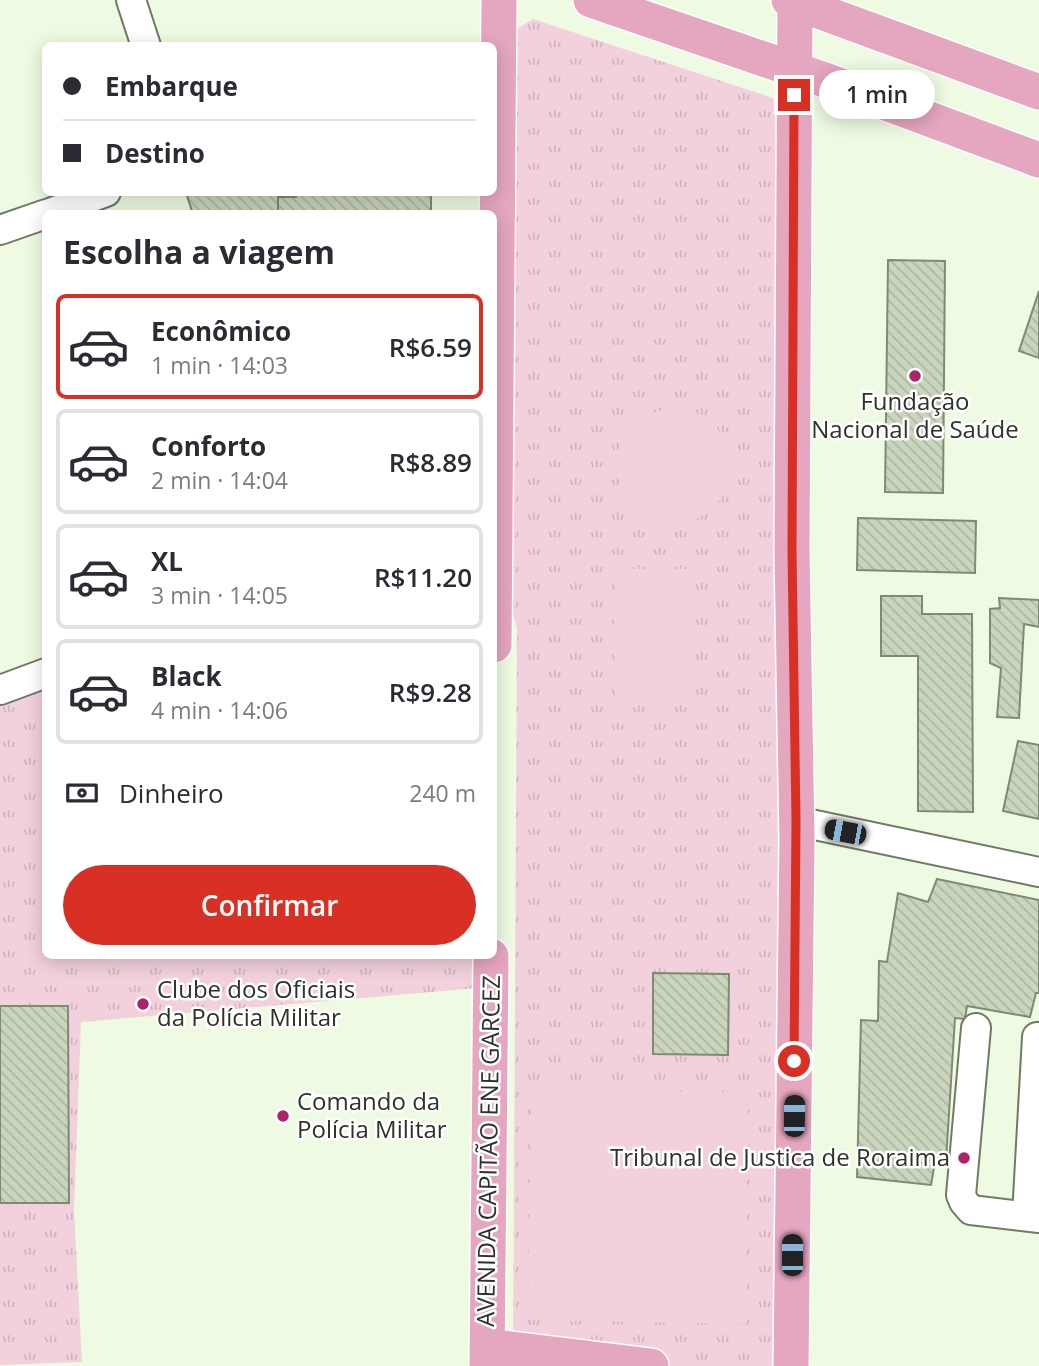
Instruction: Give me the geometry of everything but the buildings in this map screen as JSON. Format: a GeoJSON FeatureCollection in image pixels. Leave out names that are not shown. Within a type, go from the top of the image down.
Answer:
{"type":"FeatureCollection","features":[{"type":"Feature","properties":{"kind":"main road"},"geometry":{"type":"LineString","coordinates":[[497,42],[499,0]]}},
{"type":"Feature","properties":{"kind":"main road"},"geometry":{"type":"LineString","coordinates":[[591,0],[794,70],[1039,160]]}},
{"type":"Feature","properties":{"kind":"main road"},"geometry":{"type":"LineString","coordinates":[[791,1366],[796,821],[792,551],[793,1],[1039,92]]}},
{"type":"Feature","properties":{"kind":"main road","name":"AVENIDA CAPITÃO ENE GARCEZ"},"geometry":{"type":"LineString","coordinates":[[491,959],[487,1356],[651,1366]]}},
{"type":"Feature","properties":{"kind":"street"},"geometry":{"type":"LineString","coordinates":[[131,0],[145,42]]}},
{"type":"Feature","properties":{"kind":"street"},"geometry":{"type":"LineString","coordinates":[[57,210],[95,196]]}},
{"type":"Feature","properties":{"kind":"street"},"geometry":{"type":"LineString","coordinates":[[0,230],[42,215]]}},
{"type":"Feature","properties":{"kind":"street"},"geometry":{"type":"LineString","coordinates":[[0,690],[42,674]]}},
{"type":"Feature","properties":{"kind":"street"},"geometry":{"type":"LineString","coordinates":[[796,821],[1039,872]]}},
{"type":"Feature","properties":{"kind":"street"},"geometry":{"type":"LineString","coordinates":[[976,1028],[961,1195],[971,1210],[1033,1217],[1037,1037]]}},
{"type":"Feature","properties":{"kind":"green space"},"geometry":{"type":"Polygon","coordinates":[[[533,19],[776,99],[779,1366],[513,1366],[517,628],[509,601],[514,31],[533,19]]]}},
{"type":"Feature","properties":{"kind":"green space"},"geometry":{"type":"Polygon","coordinates":[[[674,409],[696,413],[706,418],[722,434],[727,444],[731,466],[727,488],[722,498],[706,514],[696,519],[674,523],[652,519],[642,514],[626,498],[621,488],[617,466],[621,444],[626,434],[642,418],[652,413],[674,409]]]}},
{"type":"Feature","properties":{"kind":"green space"},"geometry":{"type":"Polygon","coordinates":[[[614,569],[691,569],[692,697],[615,698],[614,569]]]}},
{"type":"Feature","properties":{"kind":"green space","name":"Clube dos Oficiais da Polícia Militar"},"geometry":{"type":"Polygon","coordinates":[[[42,674],[42,959],[491,959],[490,987],[81,1022],[74,1210],[82,1362],[0,1365],[0,690],[42,674]]]}},
{"type":"Feature","properties":{"kind":"green space"},"geometry":{"type":"Polygon","coordinates":[[[531,1088],[748,1093],[745,1324],[528,1320],[531,1088]]]}},
{"type":"Feature","properties":{"kind":"place","name":"Fundação Nacional de Saúde"},"geometry":{"type":"Point","coordinates":[915,376]}},
{"type":"Feature","properties":{"kind":"place","name":"Clube dos Oficiais da Polícia Militar"},"geometry":{"type":"Point","coordinates":[143,1004]}},
{"type":"Feature","properties":{"kind":"place","name":"Comando da Polícia Militar"},"geometry":{"type":"Point","coordinates":[283,1116]}},
{"type":"Feature","properties":{"kind":"place","name":"Tribunal de Justica de Roraima"},"geometry":{"type":"Point","coordinates":[964,1158]}},
{"type":"Feature","properties":{"kind":"route"},"geometry":{"type":"LineString","coordinates":[[794,95],[794,1061]]}}]}
